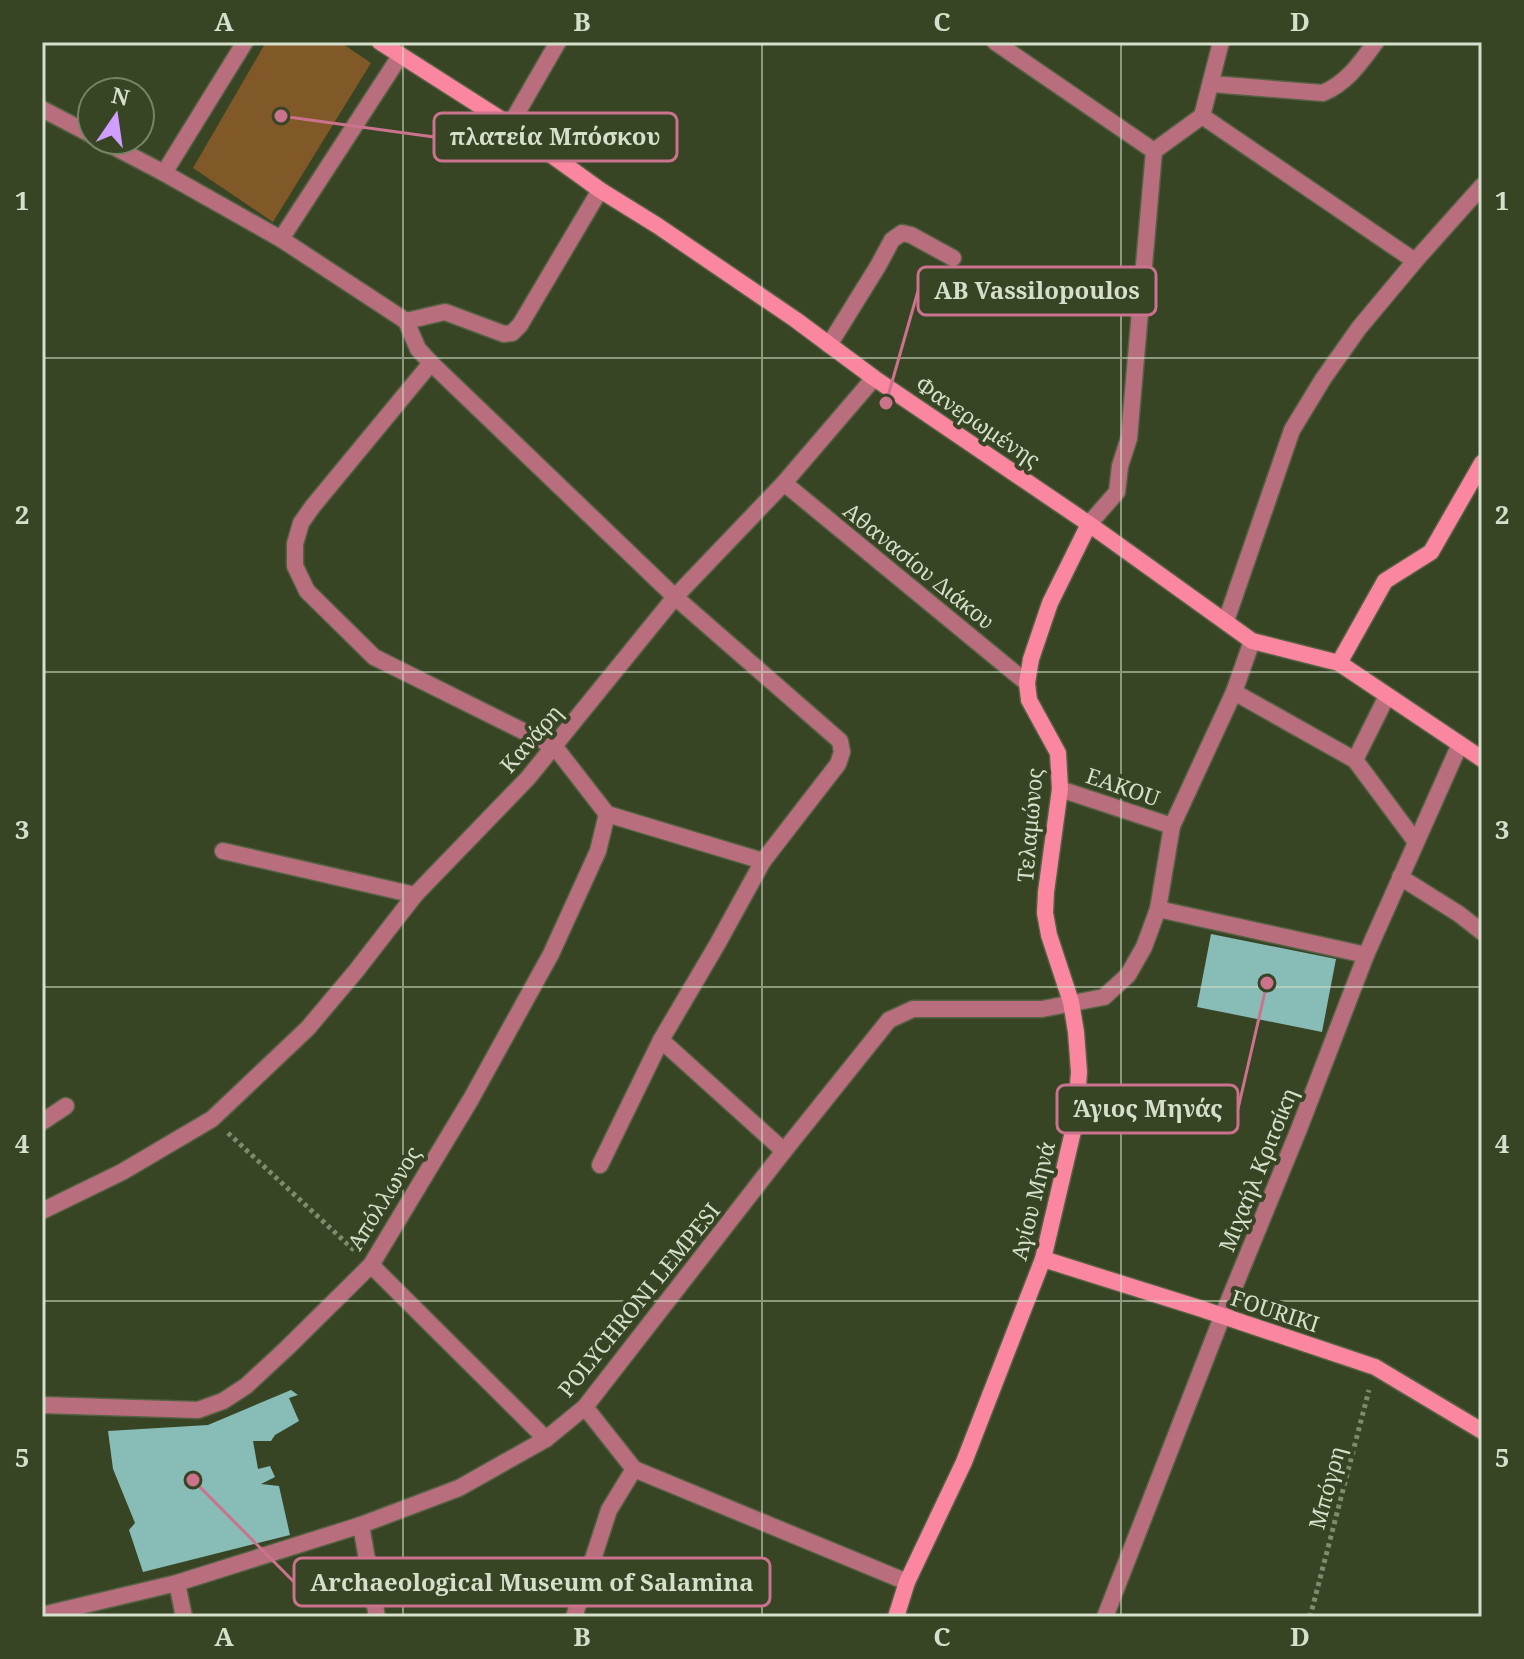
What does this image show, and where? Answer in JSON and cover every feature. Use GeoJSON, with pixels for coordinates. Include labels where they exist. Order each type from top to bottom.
{"type":"FeatureCollection","features":[{"type":"Feature","properties":{"kind":"main road","name":"Φανερωμένης"},"geometry":{"type":"LineString","coordinates":[[380,42],[510,125],[600,190],[796,320],[874,378],[1089,524],[1252,641],[1339,663],[1482,759]]}},
{"type":"Feature","properties":{"kind":"main road"},"geometry":{"type":"LineString","coordinates":[[1339,663],[1385,581],[1431,552],[1482,463]]}},
{"type":"Feature","properties":{"kind":"main road"},"geometry":{"type":"LineString","coordinates":[[1027,683],[1031,659],[1050,603],[1089,524]]}},
{"type":"Feature","properties":{"kind":"main road","name":"Τελαμώνος"},"geometry":{"type":"LineString","coordinates":[[1027,683],[1029,700],[1058,753],[1060,789],[1045,913],[1071,1002]]}},
{"type":"Feature","properties":{"kind":"main road","name":"Αγίου Μηνά"},"geometry":{"type":"LineString","coordinates":[[896,1617],[907,1582],[964,1462],[1043,1259],[1075,1123],[1079,1051],[1071,1002]]}},
{"type":"Feature","properties":{"kind":"main road","name":"FOURIKI"},"geometry":{"type":"LineString","coordinates":[[1043,1259],[1375,1367],[1482,1431]]}},
{"type":"Feature","properties":{"kind":"street"},"geometry":{"type":"LineString","coordinates":[[164,173],[245,42]]}},
{"type":"Feature","properties":{"kind":"street"},"geometry":{"type":"LineString","coordinates":[[510,125],[558,42]]}},
{"type":"Feature","properties":{"kind":"street"},"geometry":{"type":"LineString","coordinates":[[995,42],[1154,151]]}},
{"type":"Feature","properties":{"kind":"street"},"geometry":{"type":"LineString","coordinates":[[1089,524],[1117,492],[1120,466],[1129,438],[1154,151],[1202,116],[1221,42]]}},
{"type":"Feature","properties":{"kind":"street"},"geometry":{"type":"LineString","coordinates":[[1212,84],[1323,93],[1351,75],[1376,42]]}},
{"type":"Feature","properties":{"kind":"street"},"geometry":{"type":"LineString","coordinates":[[281,239],[400,56]]}},
{"type":"Feature","properties":{"kind":"street"},"geometry":{"type":"LineString","coordinates":[[42,109],[76,127]]}},
{"type":"Feature","properties":{"kind":"street"},"geometry":{"type":"LineString","coordinates":[[1202,116],[1415,261]]}},
{"type":"Feature","properties":{"kind":"street"},"geometry":{"type":"LineString","coordinates":[[132,156],[281,239],[406,321],[418,349],[431,363],[675,597],[840,741],[842,752],[838,764],[763,861],[661,1040],[600,1165]]}},
{"type":"Feature","properties":{"kind":"street"},"geometry":{"type":"LineString","coordinates":[[1226,621],[1292,430],[1359,328],[1482,186]]}},
{"type":"Feature","properties":{"kind":"street"},"geometry":{"type":"LineString","coordinates":[[406,321],[445,312],[504,334],[512,333],[520,325],[600,190]]}},
{"type":"Feature","properties":{"kind":"street"},"geometry":{"type":"LineString","coordinates":[[829,345],[892,240],[902,233],[911,235],[953,258]]}},
{"type":"Feature","properties":{"kind":"street"},"geometry":{"type":"LineString","coordinates":[[431,363],[301,523],[295,544],[295,566],[307,591],[374,657],[555,747],[607,814],[763,861]]}},
{"type":"Feature","properties":{"kind":"street","name":"Κανάρη"},"geometry":{"type":"LineString","coordinates":[[42,1211],[122,1172],[212,1119],[308,1028],[415,895],[528,778],[675,597],[784,483],[874,378]]}},
{"type":"Feature","properties":{"kind":"street","name":"Αθανασίου Διάκου"},"geometry":{"type":"LineString","coordinates":[[784,483],[1027,683]]}},
{"type":"Feature","properties":{"kind":"street"},"geometry":{"type":"LineString","coordinates":[[1071,1002],[1104,997],[1128,975],[1144,947],[1158,909],[1172,826],[1234,692],[1252,641]]}},
{"type":"Feature","properties":{"kind":"street"},"geometry":{"type":"LineString","coordinates":[[1234,692],[1355,760],[1416,842]]}},
{"type":"Feature","properties":{"kind":"street"},"geometry":{"type":"LineString","coordinates":[[1355,760],[1387,696]]}},
{"type":"Feature","properties":{"kind":"street","name":"Μιχαήλ Κριτσίκη"},"geometry":{"type":"LineString","coordinates":[[1105,1617],[1366,955],[1460,744]]}},
{"type":"Feature","properties":{"kind":"street","name":"EAKOU"},"geometry":{"type":"LineString","coordinates":[[1060,789],[1172,826]]}},
{"type":"Feature","properties":{"kind":"street","name":"Απόλλωνος"},"geometry":{"type":"LineString","coordinates":[[42,1405],[198,1410],[223,1401],[246,1386],[371,1265],[471,1099],[551,954],[598,851],[607,814]]}},
{"type":"Feature","properties":{"kind":"street"},"geometry":{"type":"LineString","coordinates":[[223,851],[415,895]]}},
{"type":"Feature","properties":{"kind":"street"},"geometry":{"type":"LineString","coordinates":[[1400,877],[1482,932]]}},
{"type":"Feature","properties":{"kind":"street"},"geometry":{"type":"LineString","coordinates":[[1158,909],[1366,955]]}},
{"type":"Feature","properties":{"kind":"street","name":"POLYCHRONI LEMPESI"},"geometry":{"type":"LineString","coordinates":[[42,1615],[177,1583],[361,1525],[459,1488],[546,1439],[585,1407],[889,1020],[913,1009],[1042,1009],[1071,1002]]}},
{"type":"Feature","properties":{"kind":"street"},"geometry":{"type":"LineString","coordinates":[[661,1040],[784,1151]]}},
{"type":"Feature","properties":{"kind":"street"},"geometry":{"type":"LineString","coordinates":[[42,1122],[66,1106]]}},
{"type":"Feature","properties":{"kind":"street"},"geometry":{"type":"LineString","coordinates":[[371,1265],[546,1439]]}},
{"type":"Feature","properties":{"kind":"street"},"geometry":{"type":"LineString","coordinates":[[585,1407],[634,1469],[907,1582]]}},
{"type":"Feature","properties":{"kind":"street"},"geometry":{"type":"LineString","coordinates":[[574,1617],[609,1510],[634,1469]]}},
{"type":"Feature","properties":{"kind":"street"},"geometry":{"type":"LineString","coordinates":[[361,1525],[377,1617]]}},
{"type":"Feature","properties":{"kind":"street"},"geometry":{"type":"LineString","coordinates":[[177,1583],[184,1617]]}},
{"type":"Feature","properties":{"kind":"path"},"geometry":{"type":"LineString","coordinates":[[212,1119],[371,1265]]}},
{"type":"Feature","properties":{"kind":"path","name":"Μπόγρη"},"geometry":{"type":"LineString","coordinates":[[1310,1617],[1375,1367]]}},
{"type":"Feature","properties":{"kind":"shaded area"},"geometry":{"type":"Polygon","coordinates":[[[266,42],[340,42],[371,63],[273,222],[193,168],[266,42]]]}},
{"type":"Feature","properties":{"kind":"building"},"geometry":{"type":"Polygon","coordinates":[[[1211,934],[1336,959],[1322,1032],[1197,1007],[1211,934]]]}},
{"type":"Feature","properties":{"kind":"building"},"geometry":{"type":"Polygon","coordinates":[[[291,1390],[298,1395],[289,1398],[299,1421],[275,1435],[271,1441],[253,1441],[258,1469],[270,1466],[275,1477],[261,1484],[279,1486],[290,1535],[143,1572],[129,1530],[135,1523],[113,1469],[108,1431],[208,1425],[291,1390]]]}},
{"type":"Feature","properties":{"kind":"place","name":"πλατεία Μπόσκου"},"geometry":{"type":"Point","coordinates":[281,116]}},
{"type":"Feature","properties":{"kind":"place","name":"AB Vassilopoulos"},"geometry":{"type":"Point","coordinates":[886,403]}},
{"type":"Feature","properties":{"kind":"place","name":"Άγιος Μηνάς"},"geometry":{"type":"Point","coordinates":[1267,983]}},
{"type":"Feature","properties":{"kind":"place","name":"Archaeological Museum of Salamina"},"geometry":{"type":"Point","coordinates":[193,1480]}}]}
